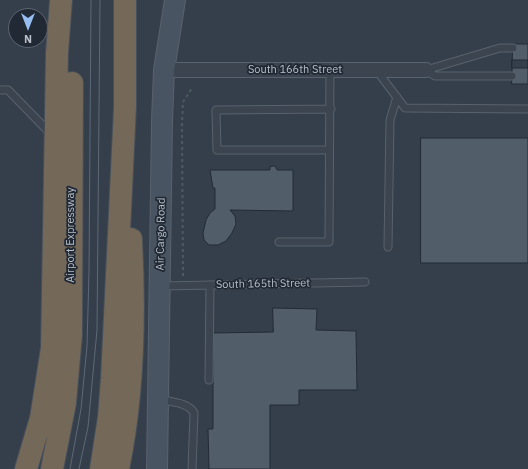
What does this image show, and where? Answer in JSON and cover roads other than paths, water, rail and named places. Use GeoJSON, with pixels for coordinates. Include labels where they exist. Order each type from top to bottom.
{"type":"FeatureCollection","features":[{"type":"Feature","properties":{"kind":"highway"},"geometry":{"type":"LineString","coordinates":[[26,469],[41,418],[52,348],[57,53],[61,0]]}},
{"type":"Feature","properties":{"kind":"highway","name":"Airport Expressway"},"geometry":{"type":"LineString","coordinates":[[52,469],[65,403],[71,335],[72,53],[70,0]]}},
{"type":"Feature","properties":{"kind":"highway"},"geometry":{"type":"LineString","coordinates":[[118,469],[130,384],[134,296],[125,107],[125,0]]}},
{"type":"Feature","properties":{"kind":"highway"},"geometry":{"type":"LineString","coordinates":[[100,469],[109,417],[112,378],[125,107]]}},
{"type":"Feature","properties":{"kind":"street","name":"Air Cargo Road"},"geometry":{"type":"LineString","coordinates":[[157,469],[162,121],[164,70],[175,0]]}},
{"type":"Feature","properties":{"kind":"street","name":"South 166th Street"},"geometry":{"type":"LineString","coordinates":[[164,70],[426,70]]}},
{"type":"Feature","properties":{"kind":"lane"},"geometry":{"type":"LineString","coordinates":[[426,70],[500,48],[513,48]]}},
{"type":"Feature","properties":{"kind":"lane"},"geometry":{"type":"LineString","coordinates":[[279,242],[329,242],[329,150],[331,109],[330,70]]}},
{"type":"Feature","properties":{"kind":"lane"},"geometry":{"type":"LineString","coordinates":[[376,70],[405,108],[528,109]]}},
{"type":"Feature","properties":{"kind":"lane"},"geometry":{"type":"LineString","coordinates":[[426,70],[435,76],[512,76]]}},
{"type":"Feature","properties":{"kind":"lane"},"geometry":{"type":"LineString","coordinates":[[0,90],[8,90],[56,138]]}},
{"type":"Feature","properties":{"kind":"lane"},"geometry":{"type":"LineString","coordinates":[[388,247],[390,120],[397,97]]}},
{"type":"Feature","properties":{"kind":"lane"},"geometry":{"type":"LineString","coordinates":[[329,150],[217,150],[216,110],[331,109]]}},
{"type":"Feature","properties":{"kind":"lane","name":"South 165th Street"},"geometry":{"type":"LineString","coordinates":[[160,286],[365,282]]}},
{"type":"Feature","properties":{"kind":"lane"},"geometry":{"type":"LineString","coordinates":[[209,380],[210,285]]}},
{"type":"Feature","properties":{"kind":"lane"},"geometry":{"type":"LineString","coordinates":[[159,400],[186,406],[191,408],[194,413],[192,469]]}},
{"type":"Feature","properties":{"kind":"tram line"},"geometry":{"type":"LineString","coordinates":[[70,469],[81,409],[87,346],[91,0]]}},
{"type":"Feature","properties":{"kind":"tram line"},"geometry":{"type":"LineString","coordinates":[[79,469],[88,427],[97,330],[100,0]]}}]}
